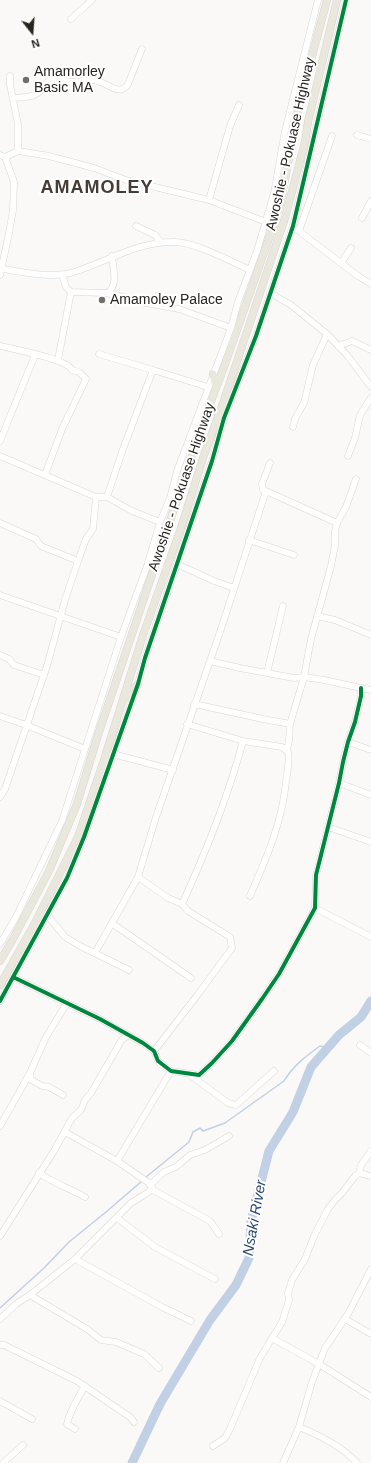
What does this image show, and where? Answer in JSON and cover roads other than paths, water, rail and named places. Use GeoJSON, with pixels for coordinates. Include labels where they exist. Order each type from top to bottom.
{"type":"FeatureCollection","features":[{"type":"Feature","properties":{"kind":"main road","name":"Awoshie - Pokuase Highway"},"geometry":{"type":"LineString","coordinates":[[0,961],[49,871],[77,804],[99,732],[216,388],[275,221],[281,200],[300,101],[327,0]]}},
{"type":"Feature","properties":{"kind":"main road","name":"Awoshie - Pokuase Highway"},"geometry":{"type":"LineString","coordinates":[[0,985],[34,925],[78,838],[148,621],[181,528],[204,455],[254,314],[285,218],[305,142],[319,76],[338,0]]}},
{"type":"Feature","properties":{"kind":"main road"},"geometry":{"type":"LineString","coordinates":[[307,74],[319,76]]}},
{"type":"Feature","properties":{"kind":"main road"},"geometry":{"type":"LineString","coordinates":[[213,374],[216,388]]}},
{"type":"Feature","properties":{"kind":"main road"},"geometry":{"type":"LineString","coordinates":[[123,699],[138,684]]}},
{"type":"Feature","properties":{"kind":"main road"},"geometry":{"type":"LineString","coordinates":[[13,939],[21,948]]}},
{"type":"Feature","properties":{"kind":"street"},"geometry":{"type":"LineString","coordinates":[[71,20],[92,0]]}},
{"type":"Feature","properties":{"kind":"street"},"geometry":{"type":"LineString","coordinates":[[0,944],[16,917],[62,821],[122,637],[147,566],[160,522],[208,387],[231,328],[238,302],[266,222],[274,193],[285,132],[318,0]]}},
{"type":"Feature","properties":{"kind":"street"},"geometry":{"type":"LineString","coordinates":[[0,1001],[48,916],[67,878],[84,837],[138,684],[212,461],[224,418],[256,336],[293,226],[346,0]]}},
{"type":"Feature","properties":{"kind":"street"},"geometry":{"type":"LineString","coordinates":[[14,98],[30,97],[37,94],[47,82],[56,79],[76,82],[98,80],[116,90],[121,90],[128,84],[142,49]]}},
{"type":"Feature","properties":{"kind":"street"},"geometry":{"type":"LineString","coordinates":[[10,76],[10,85],[14,98],[18,124],[18,151]]}},
{"type":"Feature","properties":{"kind":"street"},"geometry":{"type":"LineString","coordinates":[[209,200],[230,126],[239,105]]}},
{"type":"Feature","properties":{"kind":"street"},"geometry":{"type":"LineString","coordinates":[[357,135],[371,139]]}},
{"type":"Feature","properties":{"kind":"street"},"geometry":{"type":"LineString","coordinates":[[299,231],[332,136]]}},
{"type":"Feature","properties":{"kind":"street"},"geometry":{"type":"LineString","coordinates":[[250,270],[190,245],[178,242],[161,242],[139,247],[112,256],[74,272],[62,274],[35,274],[1,272],[13,210],[14,182],[3,156],[18,151],[49,156],[94,168],[126,180],[209,200],[266,222]]}},
{"type":"Feature","properties":{"kind":"street"},"geometry":{"type":"LineString","coordinates":[[362,218],[371,201]]}},
{"type":"Feature","properties":{"kind":"street"},"geometry":{"type":"LineString","coordinates":[[136,226],[155,235],[161,242]]}},
{"type":"Feature","properties":{"kind":"street"},"geometry":{"type":"LineString","coordinates":[[293,226],[371,284]]}},
{"type":"Feature","properties":{"kind":"street"},"geometry":{"type":"LineString","coordinates":[[341,263],[351,248]]}},
{"type":"Feature","properties":{"kind":"street"},"geometry":{"type":"LineString","coordinates":[[107,293],[111,290],[115,280],[112,256]]}},
{"type":"Feature","properties":{"kind":"street"},"geometry":{"type":"LineString","coordinates":[[62,274],[66,286],[71,292],[107,293],[146,303],[179,308],[231,328]]}},
{"type":"Feature","properties":{"kind":"street"},"geometry":{"type":"LineString","coordinates":[[58,360],[71,292]]}},
{"type":"Feature","properties":{"kind":"street"},"geometry":{"type":"LineString","coordinates":[[270,293],[291,305],[327,334],[371,387]]}},
{"type":"Feature","properties":{"kind":"street"},"geometry":{"type":"LineString","coordinates":[[293,427],[306,397],[313,365],[327,334]]}},
{"type":"Feature","properties":{"kind":"street"},"geometry":{"type":"LineString","coordinates":[[338,346],[352,341],[371,350]]}},
{"type":"Feature","properties":{"kind":"street"},"geometry":{"type":"LineString","coordinates":[[0,346],[58,360],[71,366],[72,370],[85,377],[86,381],[62,429],[45,475]]}},
{"type":"Feature","properties":{"kind":"street"},"geometry":{"type":"LineString","coordinates":[[99,354],[208,387]]}},
{"type":"Feature","properties":{"kind":"street"},"geometry":{"type":"LineString","coordinates":[[0,441],[35,355]]}},
{"type":"Feature","properties":{"kind":"street"},"geometry":{"type":"LineString","coordinates":[[107,497],[152,370]]}},
{"type":"Feature","properties":{"kind":"street"},"geometry":{"type":"LineString","coordinates":[[348,456],[355,438],[360,415],[371,398]]}},
{"type":"Feature","properties":{"kind":"street"},"geometry":{"type":"LineString","coordinates":[[0,456],[96,497],[107,497],[132,511],[160,522]]}},
{"type":"Feature","properties":{"kind":"street"},"geometry":{"type":"LineString","coordinates":[[270,463],[262,484],[263,490],[337,523]]}},
{"type":"Feature","properties":{"kind":"street"},"geometry":{"type":"LineString","coordinates":[[250,896],[278,826],[286,791],[289,760],[287,750],[290,724],[304,677],[311,639],[331,566],[337,523],[346,507],[356,479]]}},
{"type":"Feature","properties":{"kind":"street"},"geometry":{"type":"LineString","coordinates":[[95,953],[138,878],[156,817],[210,661],[266,491]]}},
{"type":"Feature","properties":{"kind":"street"},"geometry":{"type":"LineString","coordinates":[[0,797],[5,789],[44,675],[78,561],[86,540],[93,530],[96,497]]}},
{"type":"Feature","properties":{"kind":"street"},"geometry":{"type":"LineString","coordinates":[[0,523],[36,539],[41,546],[78,561]]}},
{"type":"Feature","properties":{"kind":"street"},"geometry":{"type":"LineString","coordinates":[[249,540],[294,556]]}},
{"type":"Feature","properties":{"kind":"street"},"geometry":{"type":"LineString","coordinates":[[177,564],[234,588]]}},
{"type":"Feature","properties":{"kind":"street"},"geometry":{"type":"LineString","coordinates":[[0,595],[122,637]]}},
{"type":"Feature","properties":{"kind":"street"},"geometry":{"type":"LineString","coordinates":[[267,673],[282,606]]}},
{"type":"Feature","properties":{"kind":"street"},"geometry":{"type":"LineString","coordinates":[[317,616],[335,620],[371,634]]}},
{"type":"Feature","properties":{"kind":"street"},"geometry":{"type":"LineString","coordinates":[[0,655],[9,659],[14,665],[44,675]]}},
{"type":"Feature","properties":{"kind":"street"},"geometry":{"type":"LineString","coordinates":[[210,661],[294,678],[304,677],[371,690]]}},
{"type":"Feature","properties":{"kind":"street"},"geometry":{"type":"LineString","coordinates":[[14,977],[143,1043],[154,1051],[158,1061],[171,1071],[189,1075],[199,1075],[232,1041],[279,974],[315,908],[316,875],[348,742],[355,722],[361,696],[361,688]]}},
{"type":"Feature","properties":{"kind":"street"},"geometry":{"type":"LineString","coordinates":[[194,704],[263,720],[290,724]]}},
{"type":"Feature","properties":{"kind":"street"},"geometry":{"type":"LineString","coordinates":[[0,716],[85,749]]}},
{"type":"Feature","properties":{"kind":"street"},"geometry":{"type":"LineString","coordinates":[[187,724],[243,741],[282,747],[287,750]]}},
{"type":"Feature","properties":{"kind":"street"},"geometry":{"type":"LineString","coordinates":[[182,904],[212,834],[229,788],[243,741]]}},
{"type":"Feature","properties":{"kind":"street"},"geometry":{"type":"LineString","coordinates":[[348,742],[371,750]]}},
{"type":"Feature","properties":{"kind":"street"},"geometry":{"type":"LineString","coordinates":[[113,754],[173,770]]}},
{"type":"Feature","properties":{"kind":"street"},"geometry":{"type":"LineString","coordinates":[[339,783],[371,795]]}},
{"type":"Feature","properties":{"kind":"street"},"geometry":{"type":"LineString","coordinates":[[328,827],[371,842]]}},
{"type":"Feature","properties":{"kind":"street"},"geometry":{"type":"LineString","coordinates":[[138,878],[168,898],[182,904],[188,911],[230,937],[232,948],[154,1051]]}},
{"type":"Feature","properties":{"kind":"street"},"geometry":{"type":"LineString","coordinates":[[315,908],[371,937]]}},
{"type":"Feature","properties":{"kind":"street"},"geometry":{"type":"LineString","coordinates":[[48,916],[65,937],[129,970]]}},
{"type":"Feature","properties":{"kind":"street"},"geometry":{"type":"LineString","coordinates":[[113,924],[191,978]]}},
{"type":"Feature","properties":{"kind":"street"},"geometry":{"type":"LineString","coordinates":[[0,1126],[30,1074],[46,1037],[67,1003]]}},
{"type":"Feature","properties":{"kind":"street"},"geometry":{"type":"LineString","coordinates":[[0,1236],[65,1132],[72,1118],[81,1110],[85,1100],[92,1094],[118,1045],[128,1035]]}},
{"type":"Feature","properties":{"kind":"street"},"geometry":{"type":"LineString","coordinates":[[360,1045],[371,1054]]}},
{"type":"Feature","properties":{"kind":"street"},"geometry":{"type":"LineString","coordinates":[[117,1161],[171,1071]]}},
{"type":"Feature","properties":{"kind":"street"},"geometry":{"type":"LineString","coordinates":[[189,1075],[228,1103],[236,1105],[274,1071]]}},
{"type":"Feature","properties":{"kind":"street"},"geometry":{"type":"LineString","coordinates":[[30,1074],[30,1079],[33,1081],[45,1088],[49,1087],[63,1095]]}},
{"type":"Feature","properties":{"kind":"street"},"geometry":{"type":"LineString","coordinates":[[65,1132],[117,1161],[150,1187],[210,1221],[219,1234]]}},
{"type":"Feature","properties":{"kind":"street"},"geometry":{"type":"LineString","coordinates":[[0,1319],[16,1304],[30,1296],[75,1259],[131,1204],[149,1192],[150,1187],[164,1172],[176,1167],[190,1154],[205,1150],[229,1136]]}},
{"type":"Feature","properties":{"kind":"street"},"geometry":{"type":"LineString","coordinates":[[213,1446],[225,1438],[260,1358],[282,1322],[289,1300],[288,1293],[292,1280],[305,1259],[322,1220],[335,1200],[354,1176],[359,1173],[361,1165],[371,1151]]}},
{"type":"Feature","properties":{"kind":"street"},"geometry":{"type":"LineString","coordinates":[[39,1173],[49,1180],[67,1187],[84,1197]]}},
{"type":"Feature","properties":{"kind":"street"},"geometry":{"type":"LineString","coordinates":[[359,1173],[371,1176]]}},
{"type":"Feature","properties":{"kind":"street"},"geometry":{"type":"LineString","coordinates":[[117,1218],[155,1247],[215,1279]]}},
{"type":"Feature","properties":{"kind":"street"},"geometry":{"type":"LineString","coordinates":[[75,1259],[162,1307],[191,1321]]}},
{"type":"Feature","properties":{"kind":"street"},"geometry":{"type":"LineString","coordinates":[[283,1463],[299,1427],[314,1375],[324,1348],[357,1299],[371,1269]]}},
{"type":"Feature","properties":{"kind":"street"},"geometry":{"type":"LineString","coordinates":[[30,1296],[87,1329],[101,1340],[116,1342],[144,1354],[159,1368]]}},
{"type":"Feature","properties":{"kind":"street"},"geometry":{"type":"LineString","coordinates":[[345,1318],[371,1334]]}},
{"type":"Feature","properties":{"kind":"street"},"geometry":{"type":"LineString","coordinates":[[272,1338],[319,1364],[369,1396],[371,1388]]}},
{"type":"Feature","properties":{"kind":"street"},"geometry":{"type":"LineString","coordinates":[[0,1345],[4,1345],[85,1386],[130,1417],[134,1422]]}},
{"type":"Feature","properties":{"kind":"street"},"geometry":{"type":"LineString","coordinates":[[75,1429],[67,1424],[68,1418],[85,1386]]}},
{"type":"Feature","properties":{"kind":"street"},"geometry":{"type":"LineString","coordinates":[[0,1401],[32,1419]]}},
{"type":"Feature","properties":{"kind":"street"},"geometry":{"type":"LineString","coordinates":[[299,1427],[331,1442],[357,1463]]}},
{"type":"Feature","properties":{"kind":"street"},"geometry":{"type":"LineString","coordinates":[[3,1463],[23,1445]]}},
{"type":"Feature","properties":{"kind":"waterway","name":"Nsaki River"},"geometry":{"type":"LineString","coordinates":[[132,1463],[160,1404],[210,1320],[236,1285],[249,1258],[251,1221],[269,1151],[293,1112],[311,1067],[339,1035],[361,1017],[371,1001]]}},
{"type":"Feature","properties":{"kind":"waterway"},"geometry":{"type":"LineString","coordinates":[[146,1177],[189,1142],[193,1132],[200,1128],[203,1131],[225,1123],[284,1081],[296,1066],[320,1046],[328,1048]]}},
{"type":"Feature","properties":{"kind":"waterway"},"geometry":{"type":"LineString","coordinates":[[0,1308],[44,1268],[69,1242],[142,1181]]}},
{"type":"Feature","properties":{"kind":"place","name":"Amamorley Basic MA"},"geometry":{"type":"Point","coordinates":[26,80]}},
{"type":"Feature","properties":{"kind":"place","name":"Amamoley Palace"},"geometry":{"type":"Point","coordinates":[102,300]}},
{"type":"Feature","properties":{"kind":"district","name":"AMAMOLEY"},"geometry":{"type":"Point","coordinates":[97,188]}}]}
